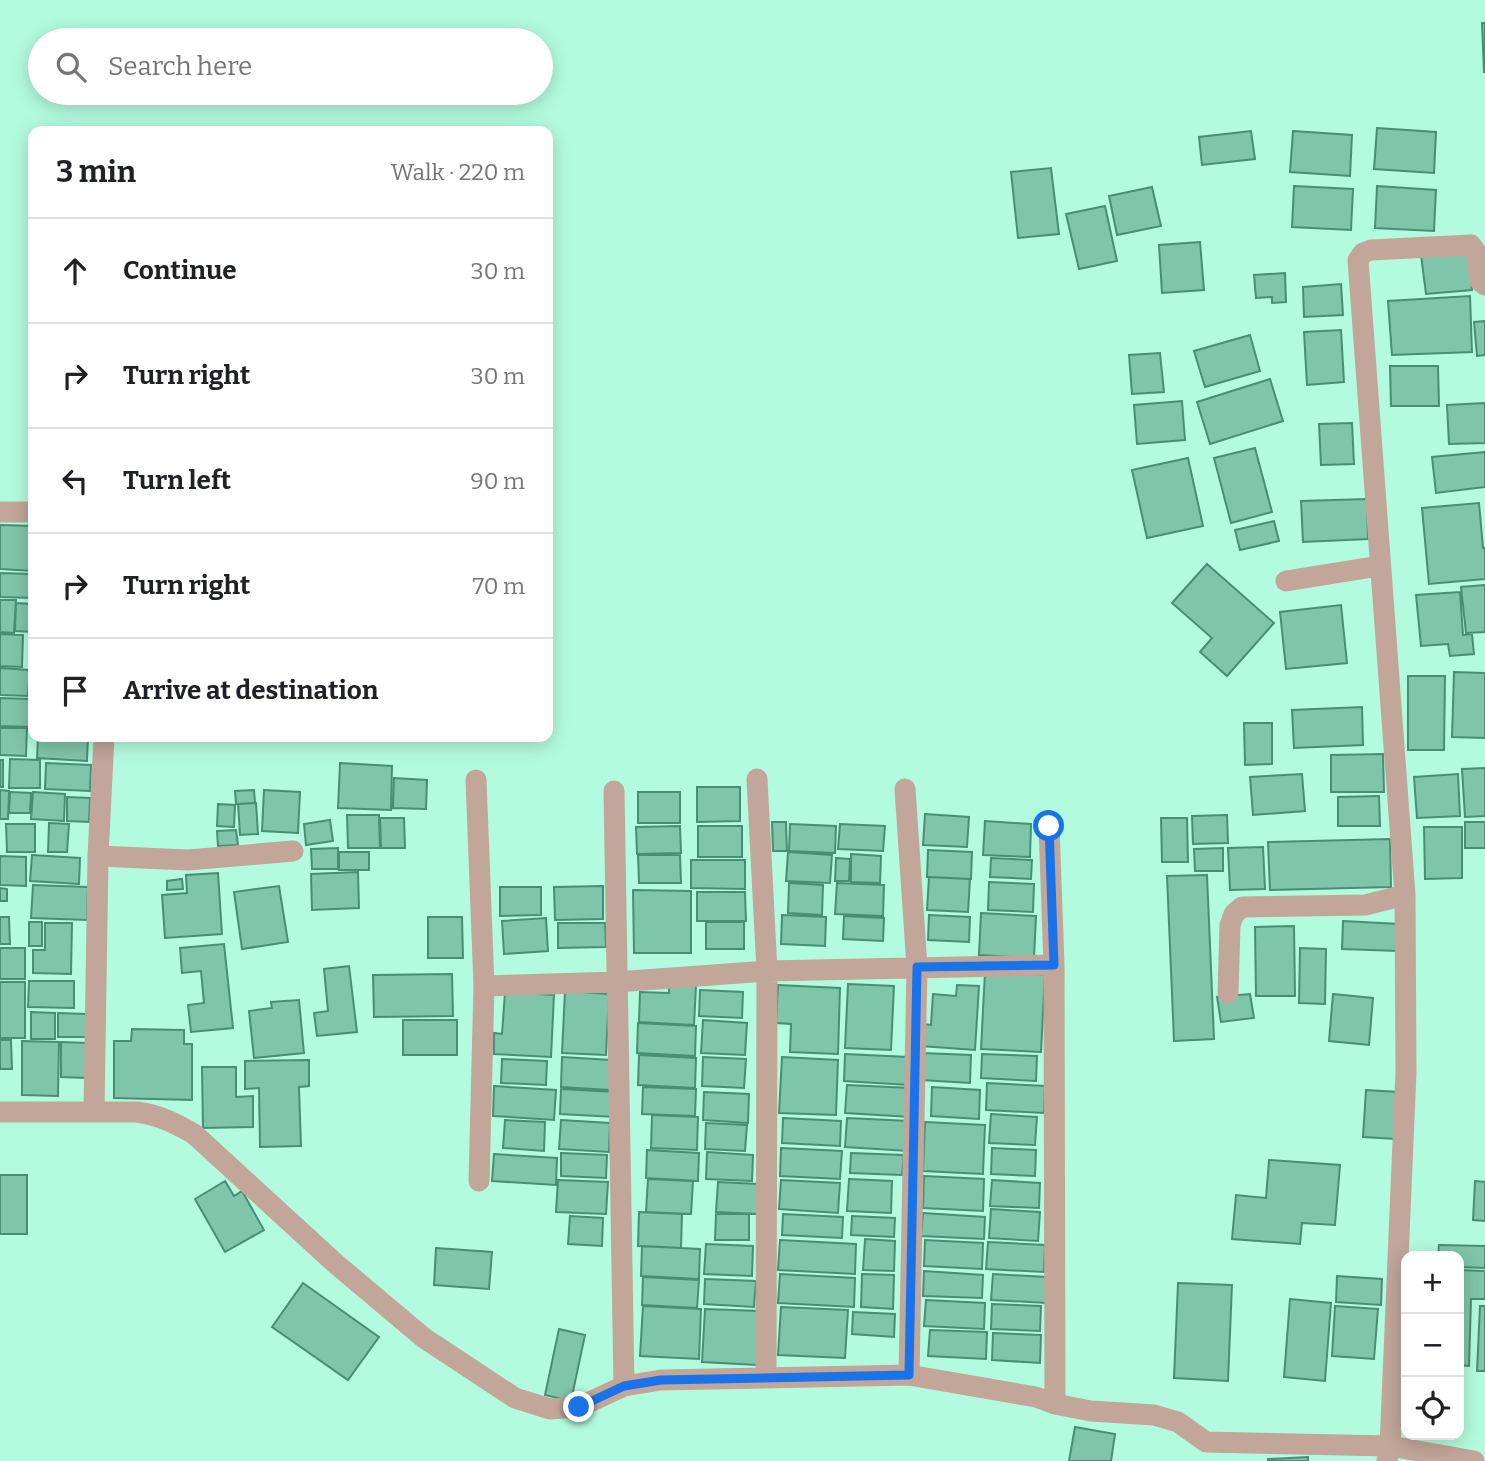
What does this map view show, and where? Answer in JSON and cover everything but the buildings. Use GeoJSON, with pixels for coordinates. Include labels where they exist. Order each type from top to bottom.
{"type":"FeatureCollection","features":[{"type":"Feature","properties":{"kind":"street"},"geometry":{"type":"LineString","coordinates":[[1388,1454],[1406,1072],[1405,895],[1358,260],[1363,253],[1371,250],[1471,245],[1476,252],[1480,281],[1485,285]]}},
{"type":"Feature","properties":{"kind":"street"},"geometry":{"type":"LineString","coordinates":[[0,512],[28,512]]}},
{"type":"Feature","properties":{"kind":"street"},"geometry":{"type":"LineString","coordinates":[[1286,582],[1379,566]]}},
{"type":"Feature","properties":{"kind":"street"},"geometry":{"type":"LineString","coordinates":[[94,1111],[98,856],[104,742]]}},
{"type":"Feature","properties":{"kind":"street"},"geometry":{"type":"LineString","coordinates":[[757,779],[767,971],[766,1377]]}},
{"type":"Feature","properties":{"kind":"street"},"geometry":{"type":"LineString","coordinates":[[477,780],[484,986],[479,1181]]}},
{"type":"Feature","properties":{"kind":"street"},"geometry":{"type":"LineString","coordinates":[[905,789],[917,967],[909,1375]]}},
{"type":"Feature","properties":{"kind":"street"},"geometry":{"type":"LineString","coordinates":[[614,791],[624,1386]]}},
{"type":"Feature","properties":{"kind":"street"},"geometry":{"type":"LineString","coordinates":[[1049,826],[1054,965],[1055,1404]]}},
{"type":"Feature","properties":{"kind":"street"},"geometry":{"type":"LineString","coordinates":[[98,856],[188,860],[293,852]]}},
{"type":"Feature","properties":{"kind":"street"},"geometry":{"type":"LineString","coordinates":[[1228,993],[1230,925],[1234,914],[1242,908],[1365,905],[1405,895]]}},
{"type":"Feature","properties":{"kind":"street"},"geometry":{"type":"LineString","coordinates":[[484,986],[616,982],[767,971],[1054,965]]}},
{"type":"Feature","properties":{"kind":"street"},"geometry":{"type":"LineString","coordinates":[[0,1112],[137,1112],[158,1115],[194,1133],[336,1264],[424,1338],[515,1398],[550,1409],[579,1407],[624,1386],[661,1380],[909,1375],[1036,1397],[1091,1411],[1154,1415],[1178,1422],[1206,1442],[1474,1461]]}},
{"type":"Feature","properties":{"kind":"route"},"geometry":{"type":"LineString","coordinates":[[579,1407],[624,1386],[661,1380],[909,1375],[917,967],[1054,965],[1049,826]]}}]}
